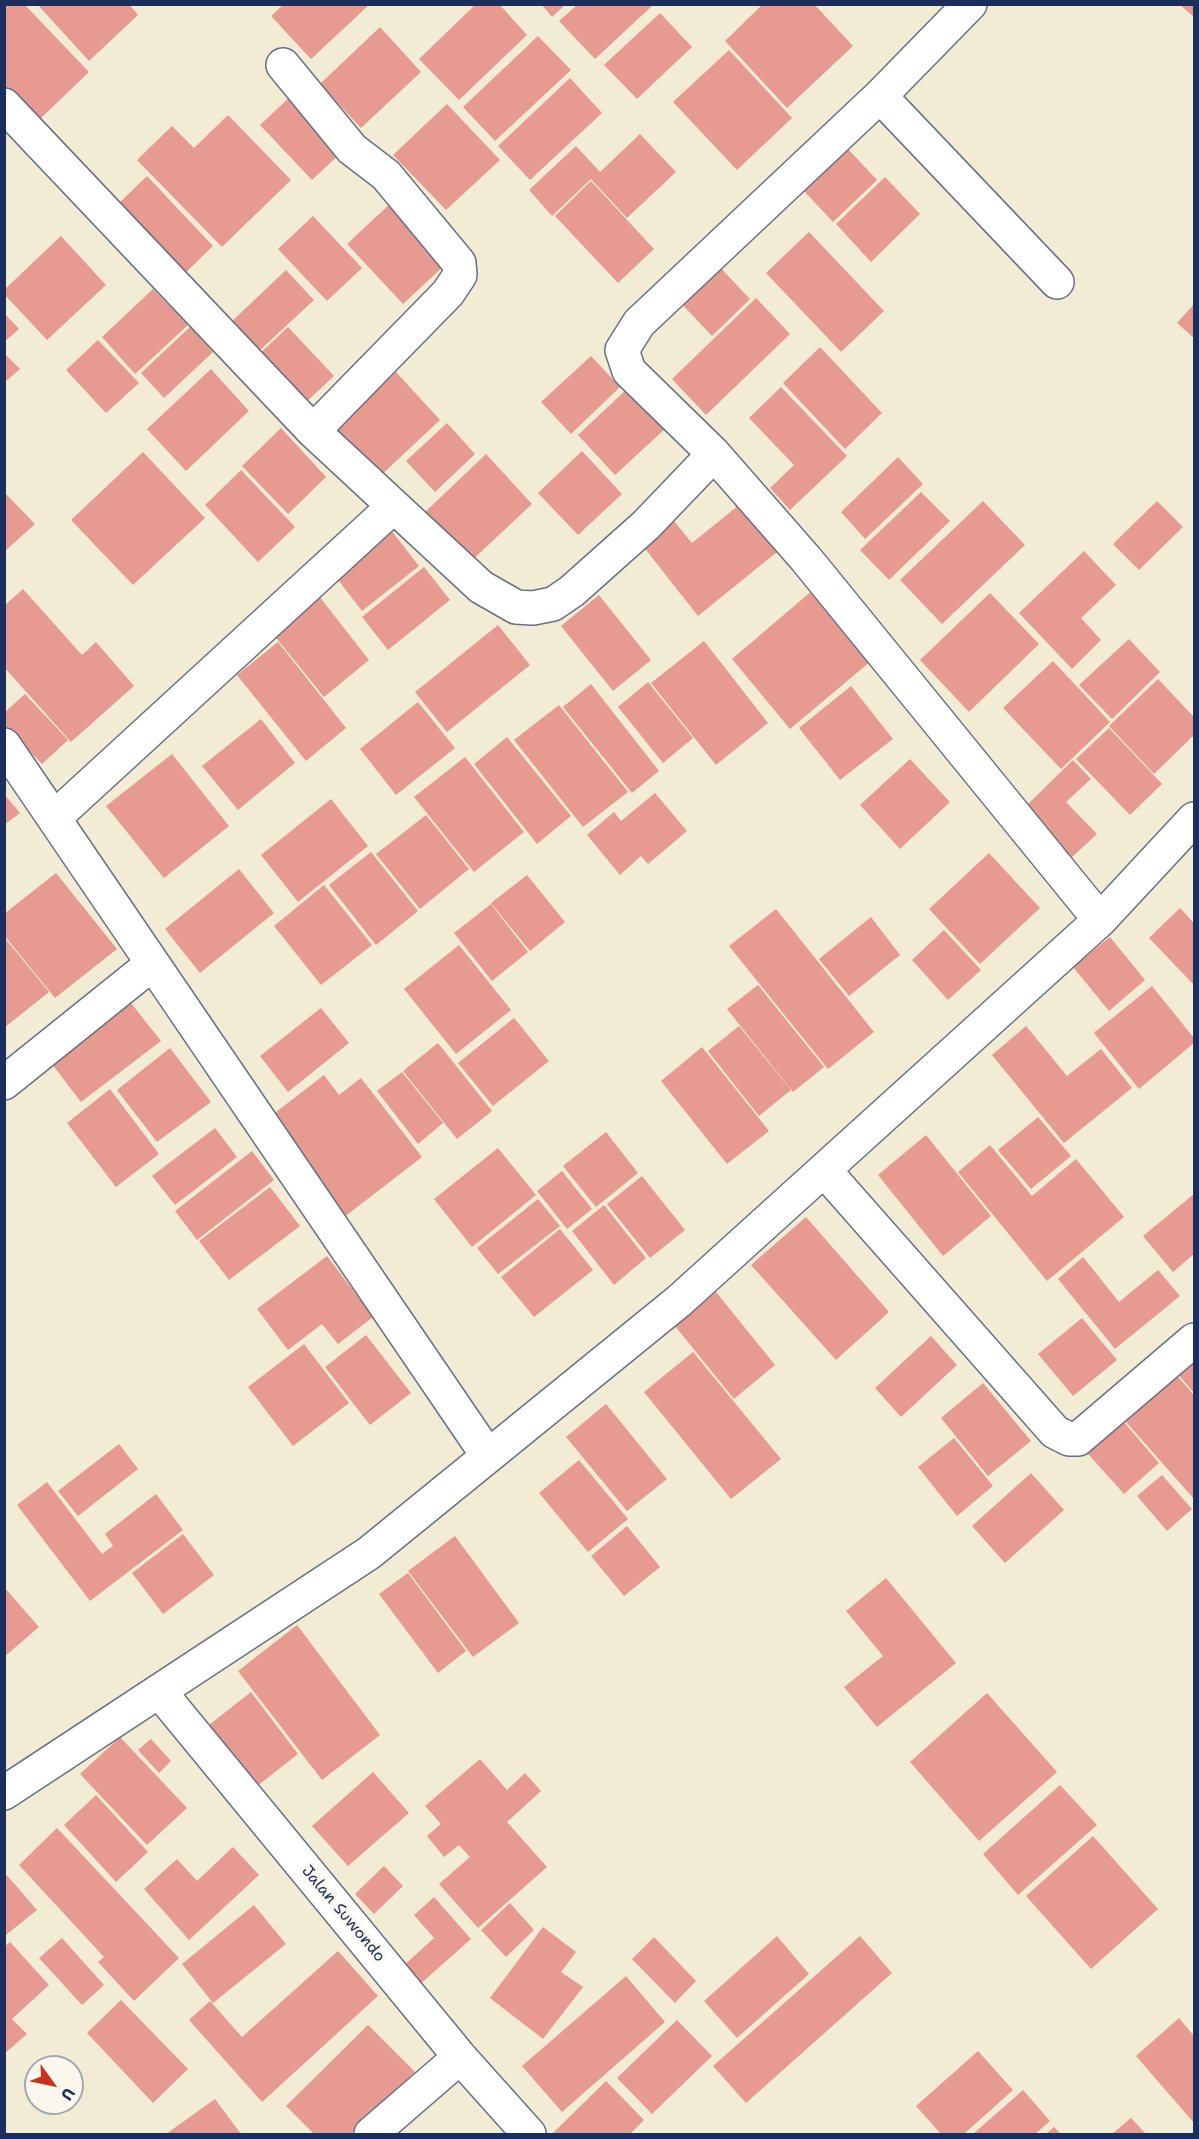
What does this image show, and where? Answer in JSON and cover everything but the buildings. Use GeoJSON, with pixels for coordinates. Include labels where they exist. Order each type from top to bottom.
{"type":"FeatureCollection","features":[{"type":"Feature","properties":{"kind":"street"},"geometry":{"type":"LineString","coordinates":[[969,4],[880,96],[639,323],[622,350],[629,371],[714,454],[806,559],[1100,920]]}},
{"type":"Feature","properties":{"kind":"street"},"geometry":{"type":"LineString","coordinates":[[283,65],[352,149],[386,175],[459,263],[460,275],[448,293],[312,431]]}},
{"type":"Feature","properties":{"kind":"street"},"geometry":{"type":"LineString","coordinates":[[880,96],[1057,282]]}},
{"type":"Feature","properties":{"kind":"street"},"geometry":{"type":"LineString","coordinates":[[4,105],[312,431],[481,587],[516,607],[533,608],[553,604],[572,591],[646,525],[714,454]]}},
{"type":"Feature","properties":{"kind":"street"},"geometry":{"type":"LineString","coordinates":[[54,818],[393,507]]}},
{"type":"Feature","properties":{"kind":"street"},"geometry":{"type":"LineString","coordinates":[[4,745],[488,1456]]}},
{"type":"Feature","properties":{"kind":"street"},"geometry":{"type":"LineString","coordinates":[[4,1793],[369,1553],[679,1301],[1100,920],[1194,819]]}},
{"type":"Feature","properties":{"kind":"street"},"geometry":{"type":"LineString","coordinates":[[4,1083],[152,964]]}},
{"type":"Feature","properties":{"kind":"street"},"geometry":{"type":"LineString","coordinates":[[824,1170],[1055,1432],[1069,1439],[1078,1439],[1194,1340]]}},
{"type":"Feature","properties":{"kind":"street","name":"Jalan Suwondo"},"geometry":{"type":"LineString","coordinates":[[159,1691],[460,2057],[529,2134]]}},
{"type":"Feature","properties":{"kind":"street"},"geometry":{"type":"LineString","coordinates":[[371,2134],[460,2057]]}}]}
